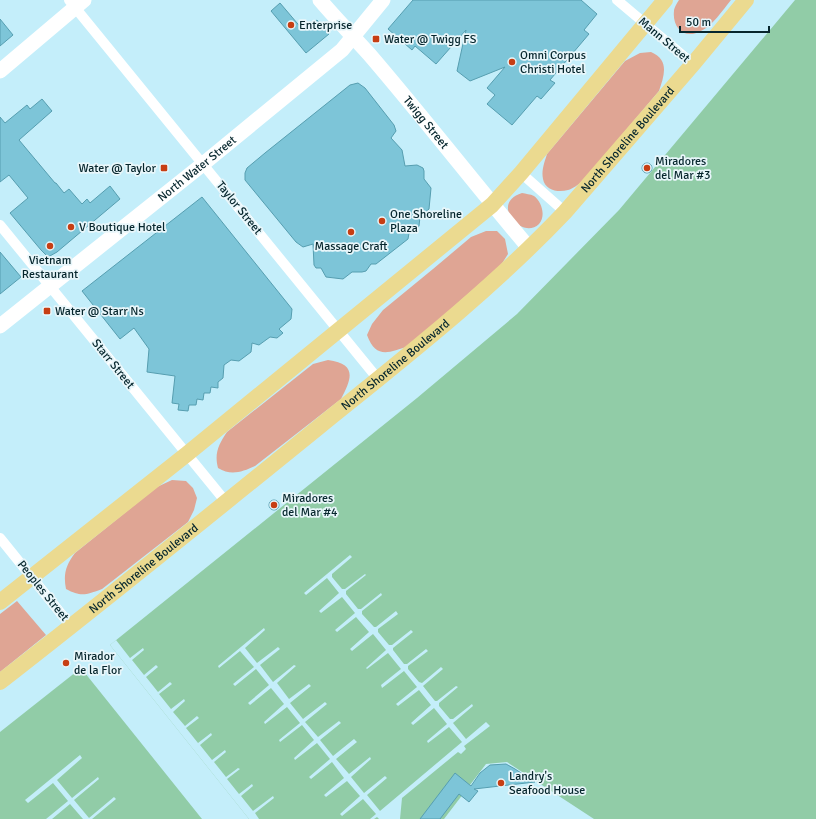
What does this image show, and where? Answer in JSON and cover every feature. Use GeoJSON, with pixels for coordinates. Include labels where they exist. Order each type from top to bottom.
{"type":"FeatureCollection","features":[{"type":"Feature","properties":{"kind":"main road","name":"Twigg Street"},"geometry":{"type":"LineString","coordinates":[[320,0],[369,54],[529,248]]}},
{"type":"Feature","properties":{"kind":"main road","name":"North Water Street"},"geometry":{"type":"LineString","coordinates":[[0,326],[203,164],[342,50],[383,0]]}},
{"type":"Feature","properties":{"kind":"main road"},"geometry":{"type":"LineString","coordinates":[[0,602],[187,454],[492,204],[521,173],[665,0]]}},
{"type":"Feature","properties":{"kind":"main road","name":"North Shoreline Boulevard"},"geometry":{"type":"LineString","coordinates":[[0,682],[226,502],[461,311],[529,248],[565,212],[693,64],[746,0]]}},
{"type":"Feature","properties":{"kind":"main road"},"geometry":{"type":"LineString","coordinates":[[0,71],[76,2]]}},
{"type":"Feature","properties":{"kind":"street","name":"Mann Street"},"geometry":{"type":"LineString","coordinates":[[616,0],[693,64]]}},
{"type":"Feature","properties":{"kind":"street","name":"Taylor Street"},"geometry":{"type":"LineString","coordinates":[[76,2],[203,164],[378,379]]}},
{"type":"Feature","properties":{"kind":"street"},"geometry":{"type":"LineString","coordinates":[[521,173],[565,212]]}},
{"type":"Feature","properties":{"kind":"street","name":"Starr Street"},"geometry":{"type":"LineString","coordinates":[[0,225],[226,502]]}},
{"type":"Feature","properties":{"kind":"street","name":"Peoples Street"},"geometry":{"type":"LineString","coordinates":[[0,538],[71,626]]}},
{"type":"Feature","properties":{"kind":"shaded area"},"geometry":{"type":"Polygon","coordinates":[[[679,0],[731,0],[709,25],[701,31],[690,34],[681,31],[675,23],[674,10],[679,0]]]}},
{"type":"Feature","properties":{"kind":"shaded area"},"geometry":{"type":"Polygon","coordinates":[[[795,0],[816,0],[816,819],[594,819],[507,762],[486,764],[444,819],[249,819],[110,645],[417,398],[517,314],[619,210],[795,0]]]}},
{"type":"Feature","properties":{"kind":"shaded area"},"geometry":{"type":"Polygon","coordinates":[[[651,52],[661,59],[663,64],[664,74],[659,91],[582,182],[572,189],[564,191],[552,190],[546,186],[542,172],[547,154],[625,61],[640,53],[651,52]]]}},
{"type":"Feature","properties":{"kind":"shaded area"},"geometry":{"type":"Polygon","coordinates":[[[522,193],[534,196],[541,205],[543,213],[541,221],[532,228],[525,228],[517,224],[508,212],[508,204],[513,198],[522,193]]]}},
{"type":"Feature","properties":{"kind":"shaded area"},"geometry":{"type":"Polygon","coordinates":[[[486,231],[497,231],[505,239],[508,254],[501,265],[409,346],[389,352],[379,351],[374,348],[367,335],[372,324],[383,310],[471,237],[486,231]]]}},
{"type":"Feature","properties":{"kind":"shaded area"},"geometry":{"type":"Polygon","coordinates":[[[328,360],[344,365],[350,373],[348,385],[341,399],[255,466],[236,472],[227,472],[218,468],[218,449],[227,432],[313,364],[328,360]]]}},
{"type":"Feature","properties":{"kind":"shaded area"},"geometry":{"type":"Polygon","coordinates":[[[172,480],[186,481],[193,488],[197,498],[194,510],[188,522],[102,589],[92,593],[80,594],[66,589],[66,570],[75,553],[157,487],[172,480]]]}},
{"type":"Feature","properties":{"kind":"shaded area"},"geometry":{"type":"Polygon","coordinates":[[[17,601],[46,635],[0,672],[0,614],[17,601]]]}},
{"type":"Feature","properties":{"kind":"shaded area"},"geometry":{"type":"Polygon","coordinates":[[[81,668],[202,819],[0,819],[0,732],[81,668]]]}},
{"type":"Feature","properties":{"kind":"pier"},"geometry":{"type":"Polygon","coordinates":[[[350,555],[352,557],[332,574],[332,577],[342,589],[345,589],[365,574],[366,575],[346,591],[346,594],[358,609],[361,609],[381,593],[382,595],[362,611],[362,614],[374,627],[376,627],[396,611],[398,614],[378,629],[378,632],[389,645],[392,645],[411,630],[413,632],[393,648],[393,650],[404,664],[407,664],[426,649],[428,651],[408,666],[408,669],[419,682],[422,683],[441,667],[443,669],[423,686],[435,701],[456,686],[458,687],[439,703],[439,706],[450,719],[453,719],[472,704],[473,706],[453,723],[466,739],[486,722],[490,726],[464,746],[466,749],[461,754],[458,752],[402,798],[400,819],[379,819],[377,817],[370,819],[376,814],[363,799],[342,816],[340,814],[360,796],[347,781],[326,797],[324,795],[344,778],[332,762],[311,779],[309,777],[330,759],[317,743],[295,760],[294,758],[314,740],[302,725],[280,742],[279,740],[300,723],[287,707],[265,724],[264,722],[284,704],[271,688],[250,705],[248,703],[269,685],[256,669],[235,686],[233,684],[254,667],[240,651],[219,668],[218,666],[264,628],[265,630],[245,648],[257,663],[278,647],[280,649],[260,665],[273,682],[294,665],[296,666],[277,683],[289,699],[309,684],[311,686],[290,703],[303,719],[325,702],[327,704],[305,722],[318,737],[339,721],[341,723],[320,740],[333,756],[354,739],[357,742],[336,759],[349,774],[370,757],[371,759],[351,777],[364,793],[385,776],[387,778],[367,795],[380,811],[462,742],[449,727],[428,743],[427,741],[447,724],[434,708],[413,725],[411,723],[431,705],[419,690],[398,706],[396,704],[417,687],[404,671],[382,688],[381,685],[401,669],[388,653],[367,669],[366,668],[386,650],[373,634],[352,651],[350,649],[369,632],[356,617],[337,632],[335,630],[355,613],[342,597],[321,613],[319,611],[339,593],[327,578],[306,595],[304,593],[350,555]]]}},
{"type":"Feature","properties":{"kind":"pier"},"geometry":{"type":"Polygon","coordinates":[[[116,640],[130,658],[143,648],[144,650],[132,660],[144,675],[156,665],[158,667],[146,677],[158,692],[170,682],[172,684],[159,694],[171,709],[184,699],[185,701],[173,712],[185,726],[197,716],[199,718],[186,728],[198,743],[211,733],[212,735],[200,745],[212,760],[225,750],[226,752],[214,762],[226,777],[238,768],[240,769],[227,779],[239,794],[252,784],[253,786],[241,796],[253,811],[273,796],[274,798],[255,813],[259,819],[249,819],[110,645],[116,640]]]}},
{"type":"Feature","properties":{"kind":"pier"},"geometry":{"type":"Polygon","coordinates":[[[80,755],[82,758],[57,780],[72,798],[98,777],[99,779],[74,800],[89,818],[114,797],[116,799],[92,819],[83,819],[70,804],[52,819],[46,819],[68,801],[53,783],[28,803],[25,800],[80,755]]]}},
{"type":"Feature","properties":{"kind":"building","name":"Omni Corpus Christi Hotel"},"geometry":{"type":"Polygon","coordinates":[[[413,0],[581,0],[597,14],[584,30],[589,34],[550,80],[555,83],[541,99],[537,96],[512,125],[487,104],[495,95],[487,88],[505,67],[470,81],[457,71],[466,30],[436,64],[415,46],[412,50],[388,29],[413,0]]]}},
{"type":"Feature","properties":{"kind":"building","name":"Enterprise"},"geometry":{"type":"Polygon","coordinates":[[[280,3],[303,30],[317,20],[329,34],[306,53],[271,11],[280,3]]]}},
{"type":"Feature","properties":{"kind":"building"},"geometry":{"type":"Polygon","coordinates":[[[0,19],[13,35],[0,46],[0,19]]]}},
{"type":"Feature","properties":{"kind":"building"},"geometry":{"type":"Polygon","coordinates":[[[358,83],[365,88],[394,125],[396,131],[391,138],[402,150],[405,166],[417,165],[423,168],[424,179],[431,188],[429,209],[420,217],[419,226],[415,231],[409,233],[408,239],[376,264],[371,264],[366,271],[352,272],[343,279],[326,277],[321,268],[316,268],[314,265],[313,244],[303,247],[296,242],[245,180],[245,173],[247,168],[350,85],[358,83]]]}},
{"type":"Feature","properties":{"kind":"building"},"geometry":{"type":"Polygon","coordinates":[[[42,99],[52,111],[19,140],[64,193],[69,189],[82,204],[87,199],[90,203],[110,186],[120,199],[57,252],[48,257],[10,213],[28,198],[9,175],[0,182],[0,117],[5,123],[27,105],[30,109],[42,99]]]}},
{"type":"Feature","properties":{"kind":"building","name":"Miradores del Mar #3"},"geometry":{"type":"Polygon","coordinates":[[[645,163],[649,163],[651,164],[651,172],[645,173],[642,170],[642,166],[645,163]]]}},
{"type":"Feature","properties":{"kind":"building"},"geometry":{"type":"Polygon","coordinates":[[[202,197],[292,309],[291,319],[279,329],[283,333],[277,338],[270,337],[259,345],[252,343],[251,352],[239,361],[231,360],[224,365],[223,378],[218,382],[218,388],[211,387],[210,393],[204,393],[203,400],[197,399],[196,405],[189,405],[188,411],[178,410],[179,404],[172,403],[175,376],[147,372],[149,349],[134,328],[120,339],[82,291],[202,197]]]}},
{"type":"Feature","properties":{"kind":"building"},"geometry":{"type":"Polygon","coordinates":[[[0,252],[21,277],[0,294],[0,252]]]}},
{"type":"Feature","properties":{"kind":"building","name":"Miradores del Mar #4"},"geometry":{"type":"Polygon","coordinates":[[[272,500],[276,500],[278,501],[278,509],[272,510],[269,507],[269,503],[272,500]]]}},
{"type":"Feature","properties":{"kind":"building"},"geometry":{"type":"Polygon","coordinates":[[[506,764],[535,782],[474,789],[478,791],[469,802],[459,794],[440,819],[420,819],[455,773],[471,786],[480,773],[490,765],[506,764]]]}},
{"type":"Feature","properties":{"kind":"place","name":"Enterprise"},"geometry":{"type":"Point","coordinates":[291,25]}},
{"type":"Feature","properties":{"kind":"place","name":"Water @ Twigg FS"},"geometry":{"type":"Point","coordinates":[376,39]}},
{"type":"Feature","properties":{"kind":"place","name":"Omni Corpus Christi Hotel"},"geometry":{"type":"Point","coordinates":[512,62]}},
{"type":"Feature","properties":{"kind":"place","name":"Water @ Taylor"},"geometry":{"type":"Point","coordinates":[164,168]}},
{"type":"Feature","properties":{"kind":"place","name":"Miradores del Mar #3"},"geometry":{"type":"Point","coordinates":[647,168]}},
{"type":"Feature","properties":{"kind":"place","name":"One Shoreline Plaza"},"geometry":{"type":"Point","coordinates":[382,221]}},
{"type":"Feature","properties":{"kind":"place","name":"V Boutique Hotel"},"geometry":{"type":"Point","coordinates":[71,227]}},
{"type":"Feature","properties":{"kind":"place","name":"Massage Craft"},"geometry":{"type":"Point","coordinates":[351,232]}},
{"type":"Feature","properties":{"kind":"place","name":"Vietnam Restaurant"},"geometry":{"type":"Point","coordinates":[50,246]}},
{"type":"Feature","properties":{"kind":"place","name":"Water @ Starr Ns"},"geometry":{"type":"Point","coordinates":[47,311]}},
{"type":"Feature","properties":{"kind":"place","name":"Miradores del Mar #4"},"geometry":{"type":"Point","coordinates":[274,505]}},
{"type":"Feature","properties":{"kind":"place","name":"Mirador de la Flor"},"geometry":{"type":"Point","coordinates":[66,663]}},
{"type":"Feature","properties":{"kind":"place","name":"Landry's Seafood House"},"geometry":{"type":"Point","coordinates":[501,783]}}]}
